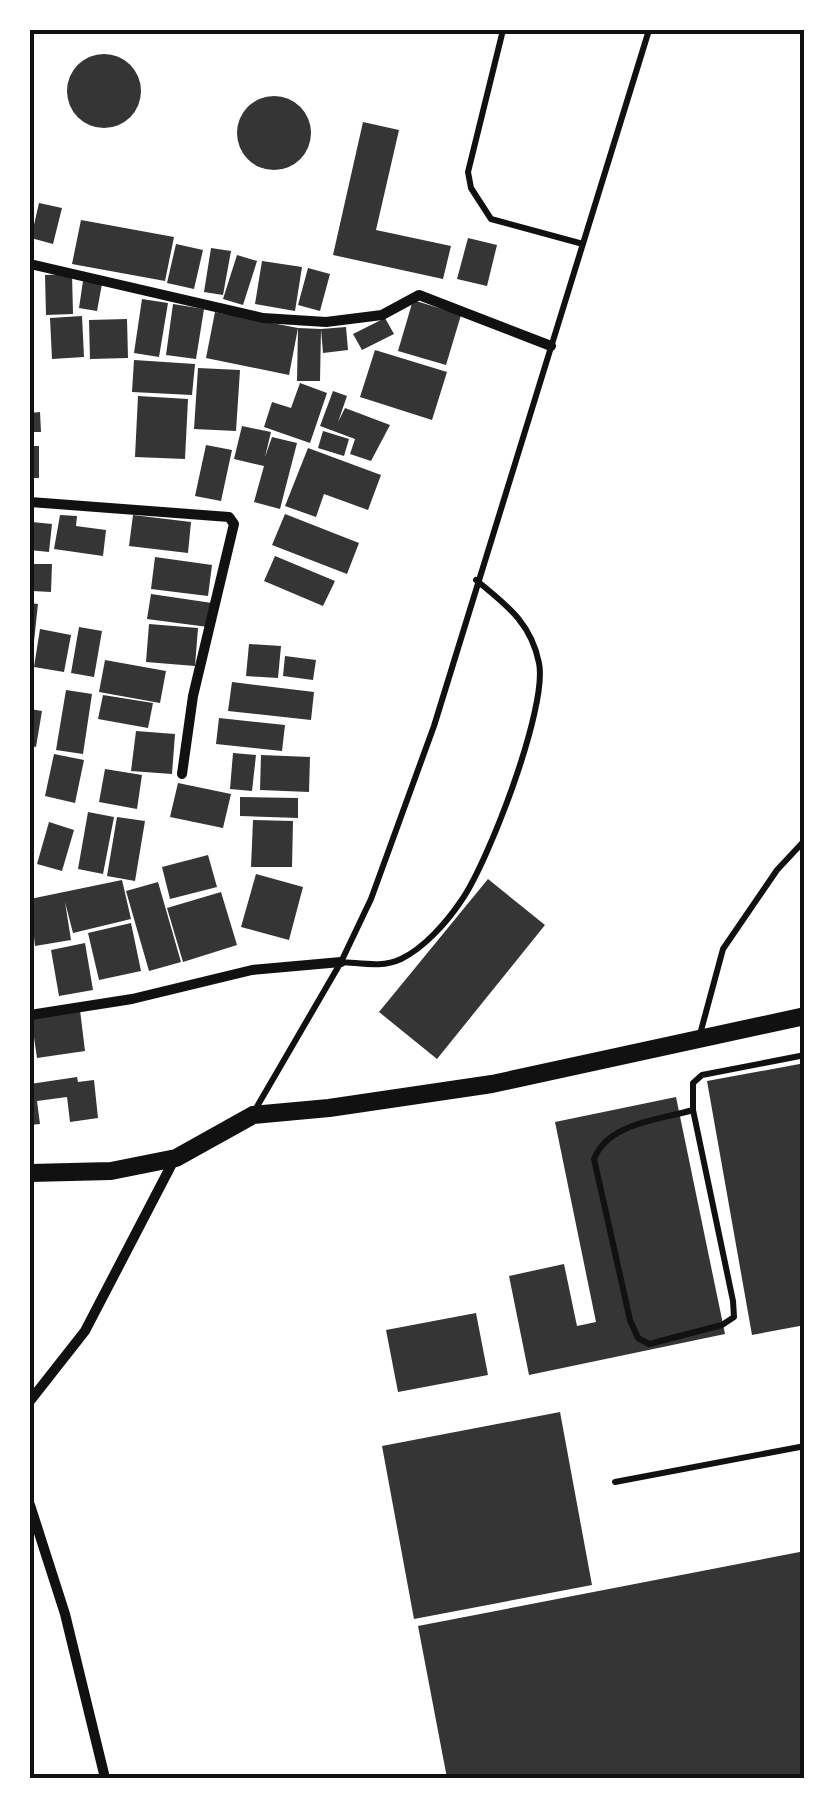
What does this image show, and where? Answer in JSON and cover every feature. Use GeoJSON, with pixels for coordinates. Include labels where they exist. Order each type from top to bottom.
{"type":"FeatureCollection","features":[{"type":"Feature","properties":{"kind":"main road"},"geometry":{"type":"LineString","coordinates":[[30,1173],[111,1171],[176,1158],[252,1115],[347,1106],[492,1084],[805,1016]]}},
{"type":"Feature","properties":{"kind":"street"},"geometry":{"type":"LineString","coordinates":[[30,264],[263,318],[326,322],[382,315],[420,295],[551,346]]}},
{"type":"Feature","properties":{"kind":"street"},"geometry":{"type":"LineString","coordinates":[[30,502],[229,517],[234,524],[193,696],[182,774]]}},
{"type":"Feature","properties":{"kind":"street"},"geometry":{"type":"LineString","coordinates":[[30,1015],[132,999],[252,970],[341,962]]}},
{"type":"Feature","properties":{"kind":"street"},"geometry":{"type":"LineString","coordinates":[[30,1402],[84,1331],[176,1158]]}},
{"type":"Feature","properties":{"kind":"street"},"geometry":{"type":"LineString","coordinates":[[30,1504],[65,1614],[105,1778]]}},
{"type":"Feature","properties":{"kind":"lane"},"geometry":{"type":"LineString","coordinates":[[504,30],[472,152],[468,172],[471,188],[492,218],[583,244]]}},
{"type":"Feature","properties":{"kind":"lane"},"geometry":{"type":"LineString","coordinates":[[252,1115],[341,962],[371,899],[434,726],[476,580],[650,30]]}},
{"type":"Feature","properties":{"kind":"lane"},"geometry":{"type":"LineString","coordinates":[[341,962],[384,965],[422,946],[462,900],[492,840],[514,781],[536,706],[540,666],[518,615],[476,580]]}},
{"type":"Feature","properties":{"kind":"lane"},"geometry":{"type":"LineString","coordinates":[[698,1040],[724,949],[776,870],[805,840]]}},
{"type":"Feature","properties":{"kind":"lane"},"geometry":{"type":"LineString","coordinates":[[693,1110],[618,1132],[605,1140],[594,1159],[626,1310],[638,1338],[649,1344],[722,1325],[734,1316],[693,1110],[691,1091],[698,1077],[805,1055]]}},
{"type":"Feature","properties":{"kind":"lane"},"geometry":{"type":"LineString","coordinates":[[615,1482],[805,1446]]}},
{"type":"Feature","properties":{"kind":"building"},"geometry":{"type":"Polygon","coordinates":[[[104,54],[130,65],[141,91],[130,117],[104,128],[78,117],[67,91],[78,65],[104,54]]]}},
{"type":"Feature","properties":{"kind":"building"},"geometry":{"type":"Polygon","coordinates":[[[274,96],[300,107],[311,133],[300,159],[274,170],[248,159],[237,133],[248,107],[274,96]]]}},
{"type":"Feature","properties":{"kind":"building"},"geometry":{"type":"Polygon","coordinates":[[[363,122],[399,130],[376,230],[451,246],[443,279],[333,255],[363,122]]]}},
{"type":"Feature","properties":{"kind":"building"},"geometry":{"type":"Polygon","coordinates":[[[39,203],[62,208],[53,244],[31,238],[39,203]]]}},
{"type":"Feature","properties":{"kind":"building"},"geometry":{"type":"Polygon","coordinates":[[[81,220],[174,237],[165,281],[72,264],[81,220]]]}},
{"type":"Feature","properties":{"kind":"building"},"geometry":{"type":"Polygon","coordinates":[[[468,238],[497,245],[487,286],[457,279],[468,238]]]}},
{"type":"Feature","properties":{"kind":"building"},"geometry":{"type":"Polygon","coordinates":[[[176,244],[203,250],[194,289],[167,283],[176,244]]]}},
{"type":"Feature","properties":{"kind":"building"},"geometry":{"type":"Polygon","coordinates":[[[211,248],[231,251],[223,295],[204,292],[211,248]]]}},
{"type":"Feature","properties":{"kind":"building"},"geometry":{"type":"Polygon","coordinates":[[[237,255],[257,261],[243,305],[223,299],[237,255]]]}},
{"type":"Feature","properties":{"kind":"building"},"geometry":{"type":"Polygon","coordinates":[[[262,261],[302,267],[295,311],[255,304],[262,261]]]}},
{"type":"Feature","properties":{"kind":"building"},"geometry":{"type":"Polygon","coordinates":[[[308,268],[330,274],[320,311],[298,305],[308,268]]]}},
{"type":"Feature","properties":{"kind":"building"},"geometry":{"type":"Polygon","coordinates":[[[72,274],[73,314],[46,315],[45,275],[72,274]]]}},
{"type":"Feature","properties":{"kind":"building"},"geometry":{"type":"Polygon","coordinates":[[[83,281],[102,284],[97,311],[79,308],[83,281]]]}},
{"type":"Feature","properties":{"kind":"building"},"geometry":{"type":"Polygon","coordinates":[[[142,299],[168,303],[159,357],[134,353],[142,299]]]}},
{"type":"Feature","properties":{"kind":"building"},"geometry":{"type":"Polygon","coordinates":[[[413,300],[461,315],[446,365],[398,351],[413,300]]]}},
{"type":"Feature","properties":{"kind":"building"},"geometry":{"type":"Polygon","coordinates":[[[173,304],[204,309],[196,359],[166,355],[173,304]]]}},
{"type":"Feature","properties":{"kind":"building"},"geometry":{"type":"Polygon","coordinates":[[[215,312],[298,328],[289,375],[206,358],[215,312]]]}},
{"type":"Feature","properties":{"kind":"building"},"geometry":{"type":"Polygon","coordinates":[[[82,316],[84,357],[52,359],[50,318],[82,316]]]}},
{"type":"Feature","properties":{"kind":"building"},"geometry":{"type":"Polygon","coordinates":[[[385,318],[394,334],[362,350],[353,334],[385,318]]]}},
{"type":"Feature","properties":{"kind":"building"},"geometry":{"type":"Polygon","coordinates":[[[127,319],[128,358],[90,359],[89,320],[127,319]]]}},
{"type":"Feature","properties":{"kind":"building"},"geometry":{"type":"Polygon","coordinates":[[[346,327],[348,350],[323,353],[321,329],[346,327]]]}},
{"type":"Feature","properties":{"kind":"building"},"geometry":{"type":"Polygon","coordinates":[[[298,328],[321,329],[320,381],[297,381],[298,328]]]}},
{"type":"Feature","properties":{"kind":"building"},"geometry":{"type":"Polygon","coordinates":[[[375,350],[447,372],[432,420],[360,397],[375,350]]]}},
{"type":"Feature","properties":{"kind":"building"},"geometry":{"type":"Polygon","coordinates":[[[134,360],[195,364],[192,395],[132,392],[134,360]]]}},
{"type":"Feature","properties":{"kind":"building"},"geometry":{"type":"Polygon","coordinates":[[[198,368],[240,370],[236,431],[194,429],[198,368]]]}},
{"type":"Feature","properties":{"kind":"building"},"geometry":{"type":"Polygon","coordinates":[[[300,383],[327,393],[310,443],[264,427],[272,402],[291,408],[300,383]]]}},
{"type":"Feature","properties":{"kind":"building"},"geometry":{"type":"Polygon","coordinates":[[[333,391],[347,396],[338,422],[345,408],[390,425],[371,461],[350,454],[355,439],[320,426],[333,391]]]}},
{"type":"Feature","properties":{"kind":"building"},"geometry":{"type":"Polygon","coordinates":[[[138,396],[188,399],[185,459],[135,457],[138,396]]]}},
{"type":"Feature","properties":{"kind":"building"},"geometry":{"type":"Polygon","coordinates":[[[40,412],[41,432],[30,432],[30,413],[40,412]]]}},
{"type":"Feature","properties":{"kind":"building"},"geometry":{"type":"Polygon","coordinates":[[[242,426],[271,432],[265,457],[272,437],[297,443],[280,509],[254,502],[264,466],[234,459],[242,426]]]}},
{"type":"Feature","properties":{"kind":"building"},"geometry":{"type":"Polygon","coordinates":[[[323,431],[349,439],[344,456],[318,448],[323,431]]]}},
{"type":"Feature","properties":{"kind":"building"},"geometry":{"type":"Polygon","coordinates":[[[206,445],[232,450],[221,501],[195,496],[206,445]]]}},
{"type":"Feature","properties":{"kind":"building"},"geometry":{"type":"Polygon","coordinates":[[[30,446],[39,446],[39,478],[30,478],[30,446]]]}},
{"type":"Feature","properties":{"kind":"building"},"geometry":{"type":"Polygon","coordinates":[[[308,448],[381,475],[368,510],[324,494],[316,517],[285,506],[308,448]]]}},
{"type":"Feature","properties":{"kind":"building"},"geometry":{"type":"Polygon","coordinates":[[[285,514],[359,543],[347,574],[272,545],[285,514]]]}},
{"type":"Feature","properties":{"kind":"building"},"geometry":{"type":"Polygon","coordinates":[[[60,515],[77,516],[76,526],[106,530],[103,556],[54,549],[60,515]]]}},
{"type":"Feature","properties":{"kind":"building"},"geometry":{"type":"Polygon","coordinates":[[[133,515],[191,522],[188,553],[129,546],[133,515]]]}},
{"type":"Feature","properties":{"kind":"building"},"geometry":{"type":"Polygon","coordinates":[[[32,522],[52,524],[49,552],[30,550],[32,522]]]}},
{"type":"Feature","properties":{"kind":"building"},"geometry":{"type":"Polygon","coordinates":[[[275,556],[335,581],[323,606],[264,581],[275,556]]]}},
{"type":"Feature","properties":{"kind":"building"},"geometry":{"type":"Polygon","coordinates":[[[155,557],[212,565],[208,596],[151,589],[155,557]]]}},
{"type":"Feature","properties":{"kind":"building"},"geometry":{"type":"Polygon","coordinates":[[[33,564],[52,564],[51,592],[32,591],[33,564]]]}},
{"type":"Feature","properties":{"kind":"building"},"geometry":{"type":"Polygon","coordinates":[[[151,594],[212,603],[208,627],[147,619],[151,594]]]}},
{"type":"Feature","properties":{"kind":"building"},"geometry":{"type":"Polygon","coordinates":[[[30,603],[38,604],[32,660],[30,660],[30,603]]]}},
{"type":"Feature","properties":{"kind":"building"},"geometry":{"type":"Polygon","coordinates":[[[149,624],[198,628],[195,666],[146,662],[149,624]]]}},
{"type":"Feature","properties":{"kind":"building"},"geometry":{"type":"Polygon","coordinates":[[[79,627],[102,631],[94,677],[71,673],[79,627]]]}},
{"type":"Feature","properties":{"kind":"building"},"geometry":{"type":"Polygon","coordinates":[[[40,629],[71,635],[64,672],[34,667],[40,629]]]}},
{"type":"Feature","properties":{"kind":"building"},"geometry":{"type":"Polygon","coordinates":[[[249,644],[281,646],[278,678],[246,676],[249,644]]]}},
{"type":"Feature","properties":{"kind":"building"},"geometry":{"type":"Polygon","coordinates":[[[285,656],[316,660],[313,680],[283,676],[285,656]]]}},
{"type":"Feature","properties":{"kind":"building"},"geometry":{"type":"Polygon","coordinates":[[[105,660],[166,671],[160,703],[99,692],[105,660]]]}},
{"type":"Feature","properties":{"kind":"building"},"geometry":{"type":"Polygon","coordinates":[[[232,682],[314,692],[311,720],[228,711],[232,682]]]}},
{"type":"Feature","properties":{"kind":"building"},"geometry":{"type":"Polygon","coordinates":[[[66,690],[92,694],[83,754],[56,750],[66,690]]]}},
{"type":"Feature","properties":{"kind":"building"},"geometry":{"type":"Polygon","coordinates":[[[103,695],[153,703],[148,728],[98,719],[103,695]]]}},
{"type":"Feature","properties":{"kind":"building"},"geometry":{"type":"Polygon","coordinates":[[[30,709],[42,711],[36,747],[30,746],[30,709]]]}},
{"type":"Feature","properties":{"kind":"building"},"geometry":{"type":"Polygon","coordinates":[[[219,718],[285,725],[282,751],[216,744],[219,718]]]}},
{"type":"Feature","properties":{"kind":"building"},"geometry":{"type":"Polygon","coordinates":[[[136,731],[175,734],[172,774],[131,771],[136,731]]]}},
{"type":"Feature","properties":{"kind":"building"},"geometry":{"type":"Polygon","coordinates":[[[233,753],[256,755],[252,791],[230,789],[233,753]]]}},
{"type":"Feature","properties":{"kind":"building"},"geometry":{"type":"Polygon","coordinates":[[[54,754],[84,760],[75,803],[45,796],[54,754]]]}},
{"type":"Feature","properties":{"kind":"building"},"geometry":{"type":"Polygon","coordinates":[[[261,755],[310,757],[309,792],[260,790],[261,755]]]}},
{"type":"Feature","properties":{"kind":"building"},"geometry":{"type":"Polygon","coordinates":[[[105,769],[142,775],[137,809],[99,802],[105,769]]]}},
{"type":"Feature","properties":{"kind":"building"},"geometry":{"type":"Polygon","coordinates":[[[178,783],[231,794],[223,828],[170,817],[178,783]]]}},
{"type":"Feature","properties":{"kind":"building"},"geometry":{"type":"Polygon","coordinates":[[[240,797],[298,798],[298,818],[240,816],[240,797]]]}},
{"type":"Feature","properties":{"kind":"building"},"geometry":{"type":"Polygon","coordinates":[[[88,812],[114,817],[103,874],[78,869],[88,812]]]}},
{"type":"Feature","properties":{"kind":"building"},"geometry":{"type":"Polygon","coordinates":[[[117,817],[145,821],[135,881],[107,876],[117,817]]]}},
{"type":"Feature","properties":{"kind":"building"},"geometry":{"type":"Polygon","coordinates":[[[253,820],[293,821],[292,867],[251,867],[253,820]]]}},
{"type":"Feature","properties":{"kind":"building"},"geometry":{"type":"Polygon","coordinates":[[[49,822],[74,830],[62,871],[37,864],[49,822]]]}},
{"type":"Feature","properties":{"kind":"building"},"geometry":{"type":"Polygon","coordinates":[[[208,855],[217,887],[170,899],[162,867],[208,855]]]}},
{"type":"Feature","properties":{"kind":"building"},"geometry":{"type":"Polygon","coordinates":[[[256,874],[303,887],[289,940],[241,927],[256,874]]]}},
{"type":"Feature","properties":{"kind":"building"},"geometry":{"type":"Polygon","coordinates":[[[488,879],[545,925],[437,1059],[379,1012],[488,879]]]}},
{"type":"Feature","properties":{"kind":"building"},"geometry":{"type":"Polygon","coordinates":[[[122,880],[131,919],[73,933],[65,902],[71,940],[35,946],[30,899],[122,880]]]}},
{"type":"Feature","properties":{"kind":"building"},"geometry":{"type":"Polygon","coordinates":[[[158,882],[181,962],[149,971],[126,891],[158,882]]]}},
{"type":"Feature","properties":{"kind":"building"},"geometry":{"type":"Polygon","coordinates":[[[221,892],[237,945],[183,962],[167,908],[221,892]]]}},
{"type":"Feature","properties":{"kind":"building"},"geometry":{"type":"Polygon","coordinates":[[[131,923],[141,971],[99,980],[88,933],[131,923]]]}},
{"type":"Feature","properties":{"kind":"building"},"geometry":{"type":"Polygon","coordinates":[[[85,943],[93,990],[59,996],[51,950],[85,943]]]}},
{"type":"Feature","properties":{"kind":"building"},"geometry":{"type":"Polygon","coordinates":[[[80,1010],[85,1051],[37,1058],[31,1017],[80,1010]]]}},
{"type":"Feature","properties":{"kind":"building"},"geometry":{"type":"Polygon","coordinates":[[[805,1063],[805,1325],[752,1335],[707,1081],[805,1063]]]}},
{"type":"Feature","properties":{"kind":"building"},"geometry":{"type":"Polygon","coordinates":[[[77,1077],[78,1082],[94,1080],[98,1118],[70,1122],[67,1097],[37,1101],[40,1124],[30,1125],[30,1084],[77,1077]]]}},
{"type":"Feature","properties":{"kind":"building"},"geometry":{"type":"Polygon","coordinates":[[[676,1097],[725,1334],[529,1375],[509,1276],[564,1264],[577,1326],[596,1322],[555,1122],[676,1097]]]}},
{"type":"Feature","properties":{"kind":"building"},"geometry":{"type":"Polygon","coordinates":[[[476,1313],[488,1375],[398,1392],[386,1330],[476,1313]]]}},
{"type":"Feature","properties":{"kind":"building"},"geometry":{"type":"Polygon","coordinates":[[[560,1412],[592,1585],[414,1619],[382,1446],[560,1412]]]}},
{"type":"Feature","properties":{"kind":"building"},"geometry":{"type":"Polygon","coordinates":[[[805,1551],[805,1778],[447,1778],[418,1626],[805,1551]]]}}]}
